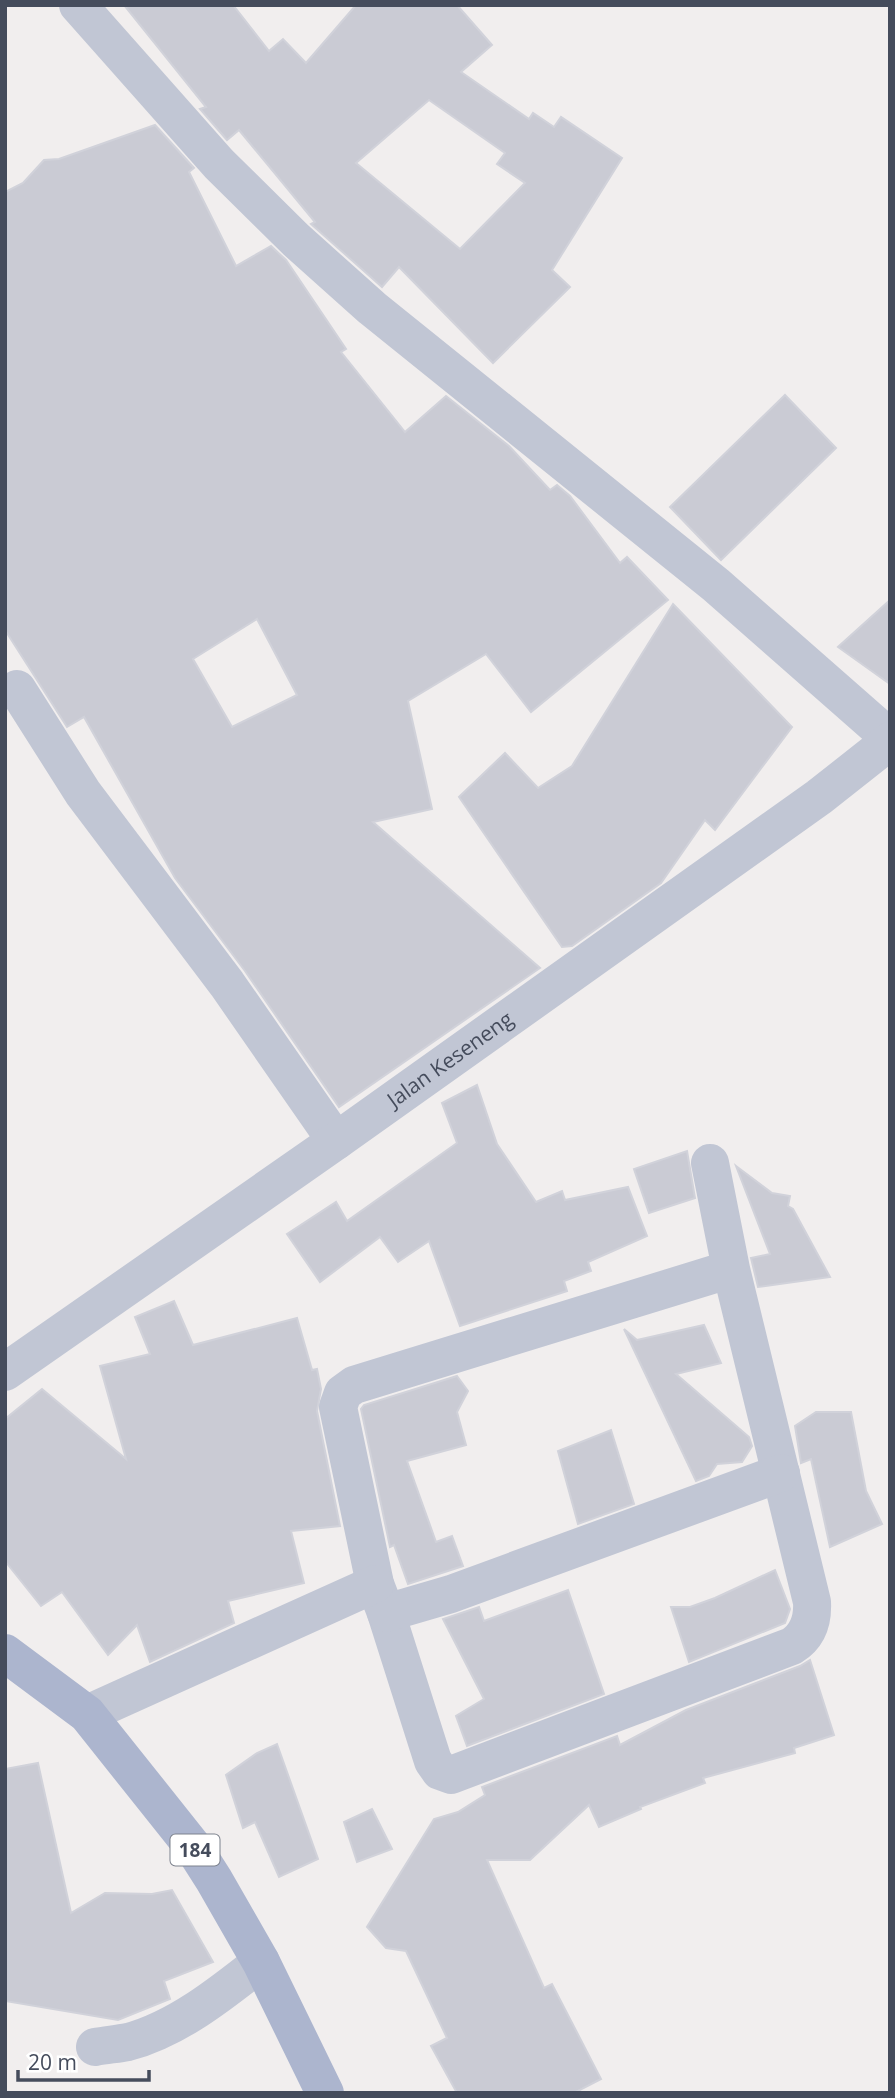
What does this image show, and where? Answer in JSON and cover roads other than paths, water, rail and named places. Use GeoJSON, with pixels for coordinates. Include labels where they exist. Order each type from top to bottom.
{"type":"FeatureCollection","features":[{"type":"Feature","properties":{"kind":"main road","name":"184"},"geometry":{"type":"LineString","coordinates":[[5,1653],[87,1714],[193,1847],[261,1962],[325,2093]]}},
{"type":"Feature","properties":{"kind":"street"},"geometry":{"type":"LineString","coordinates":[[78,5],[219,164],[296,240],[430,358],[716,586],[890,740]]}},
{"type":"Feature","properties":{"kind":"street"},"geometry":{"type":"LineString","coordinates":[[17,689],[83,793],[227,984],[336,1141]]}},
{"type":"Feature","properties":{"kind":"street","name":"Jalan Keseneng"},"geometry":{"type":"LineString","coordinates":[[5,1372],[820,797],[890,740]]}},
{"type":"Feature","properties":{"kind":"street"},"geometry":{"type":"LineString","coordinates":[[710,1163],[731,1269],[813,1607],[809,1627],[797,1642],[451,1775],[442,1773],[434,1764],[381,1598],[338,1407],[340,1398],[354,1385],[731,1269]]}},
{"type":"Feature","properties":{"kind":"street"},"geometry":{"type":"LineString","coordinates":[[87,1714],[381,1598],[452,1594],[781,1473]]}},
{"type":"Feature","properties":{"kind":"street"},"geometry":{"type":"LineString","coordinates":[[95,2047],[130,2042],[159,2029],[222,1993],[261,1962]]}}]}
